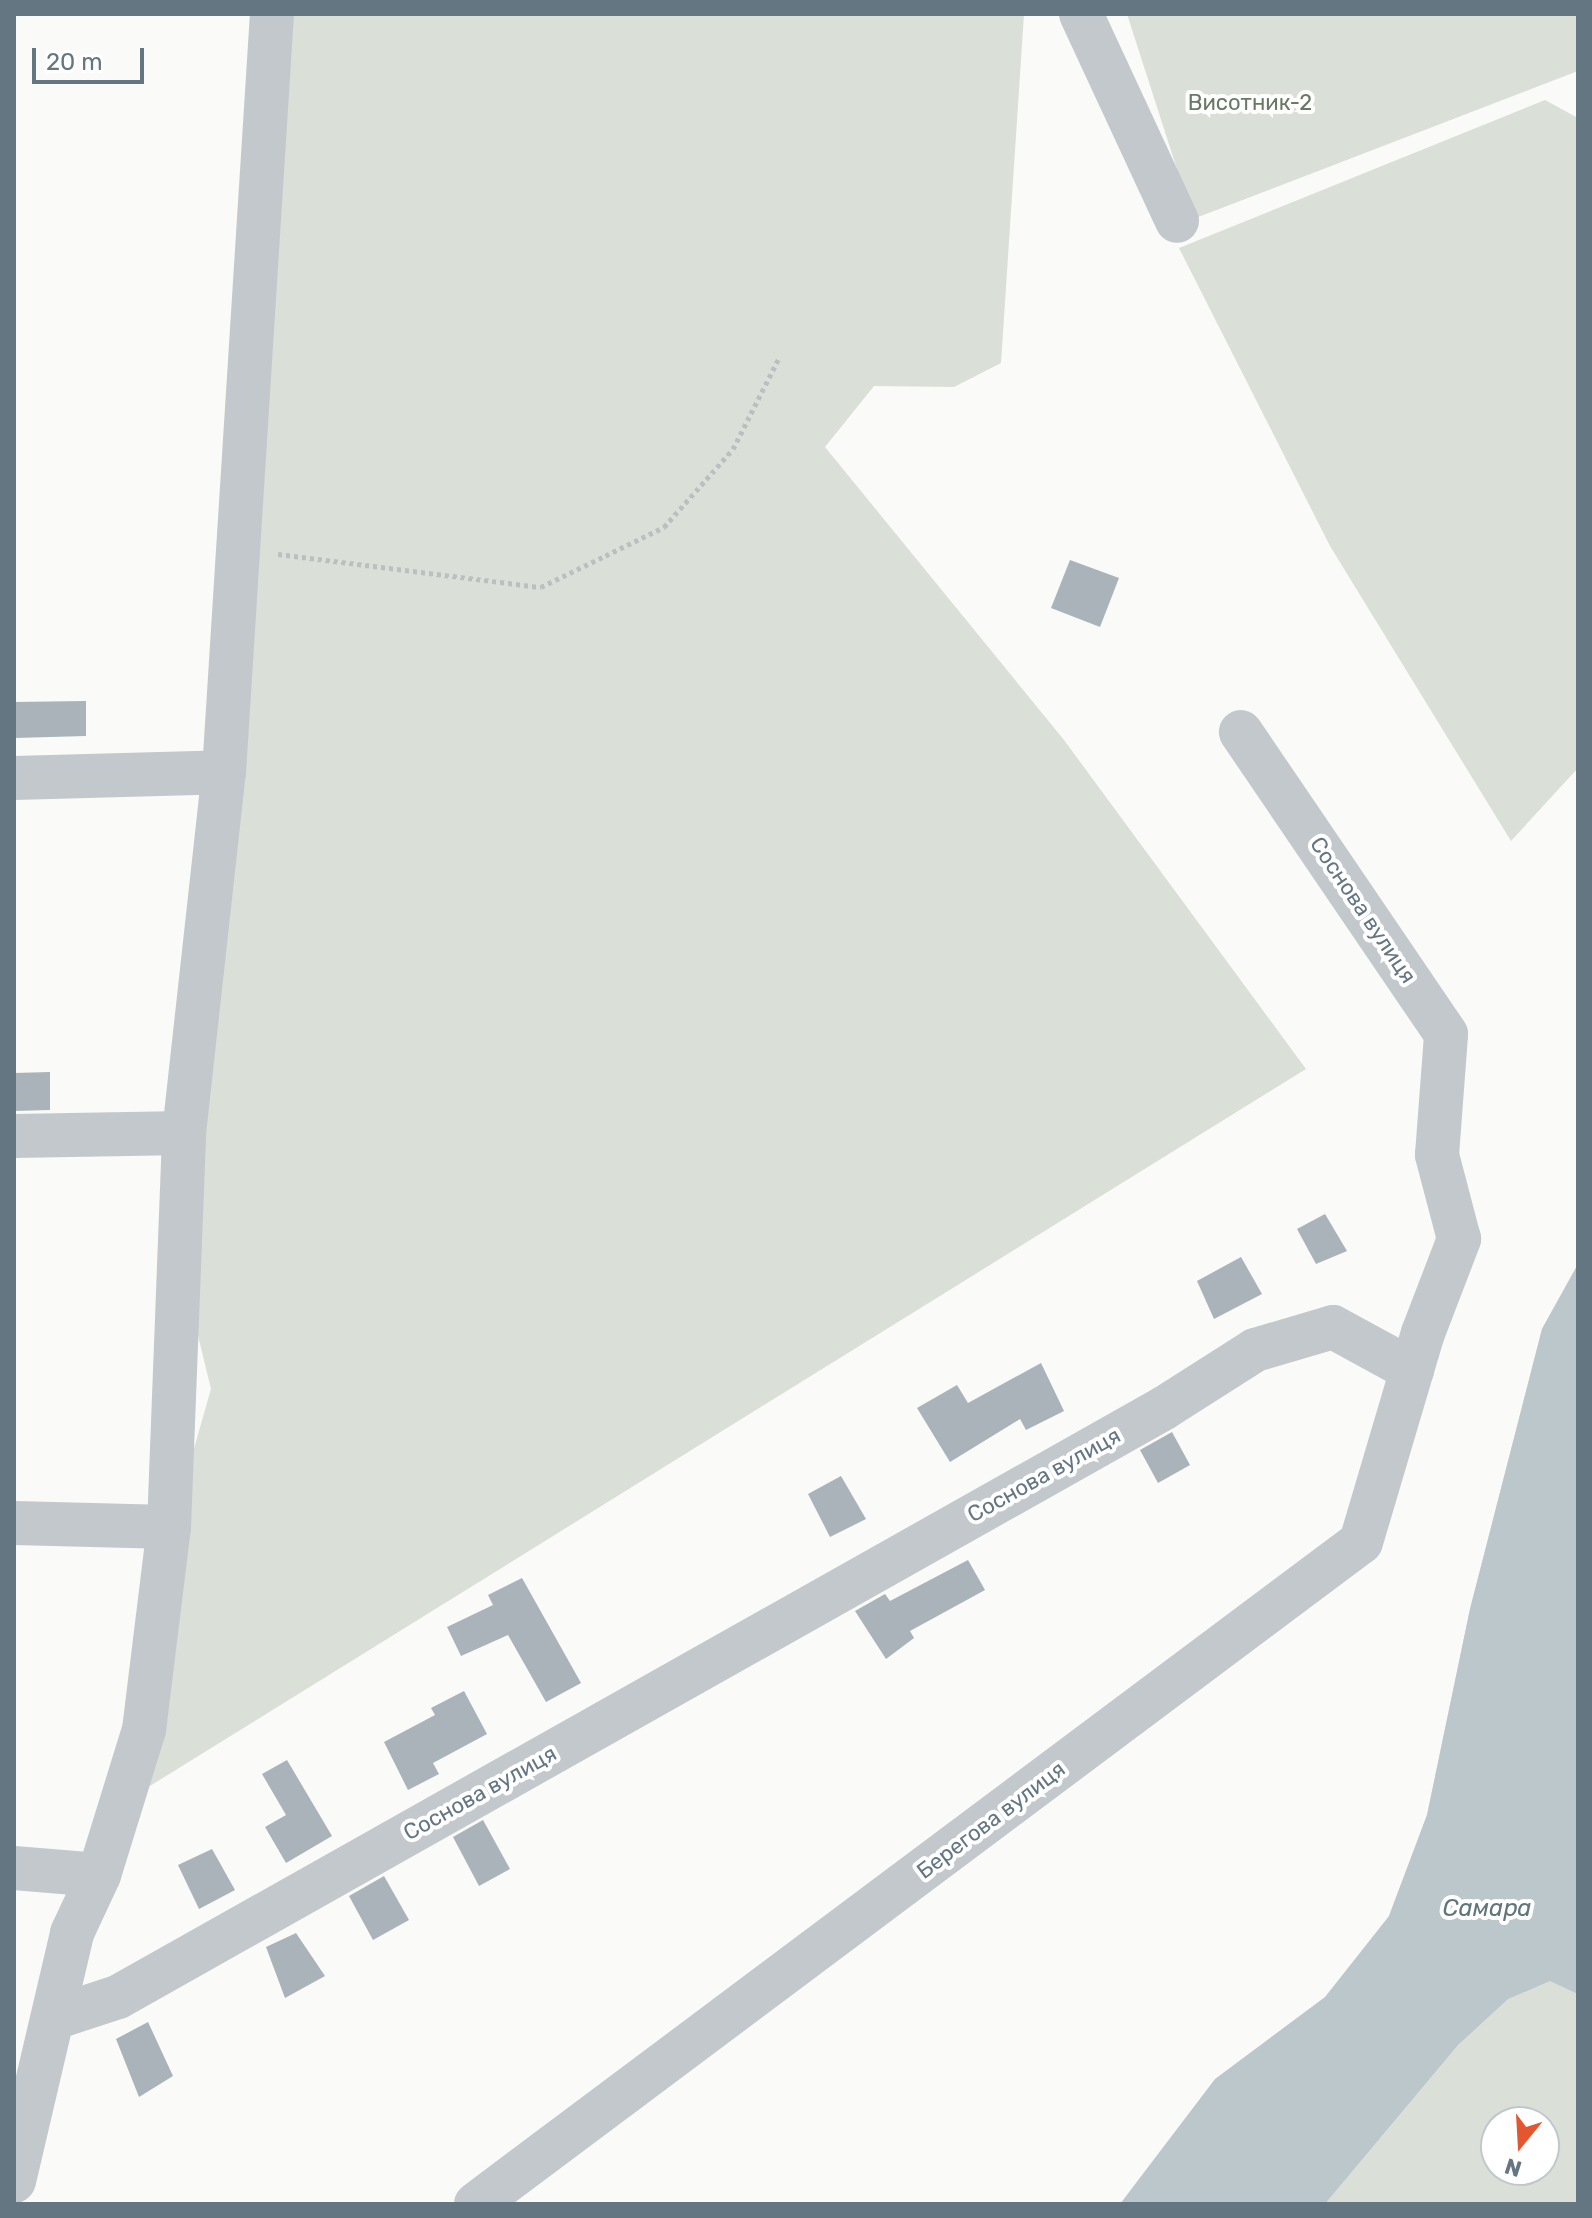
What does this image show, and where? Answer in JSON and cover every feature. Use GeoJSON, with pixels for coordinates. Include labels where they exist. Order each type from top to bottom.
{"type":"FeatureCollection","features":[{"type":"Feature","properties":{"kind":"street"},"geometry":{"type":"LineString","coordinates":[[14,2181],[57,2017],[72,1933],[99,1875],[144,1730],[169,1527],[184,1133],[224,772],[272,14]]}},
{"type":"Feature","properties":{"kind":"street"},"geometry":{"type":"LineString","coordinates":[[1081,14],[1177,221]]}},
{"type":"Feature","properties":{"kind":"street","name":"Соснова вулиця"},"geometry":{"type":"LineString","coordinates":[[57,2017],[118,1997],[1164,1408],[1255,1350],[1333,1327],[1412,1370],[1459,1239],[1437,1155],[1446,1034],[1241,732]]}},
{"type":"Feature","properties":{"kind":"street"},"geometry":{"type":"LineString","coordinates":[[14,778],[224,772]]}},
{"type":"Feature","properties":{"kind":"street"},"geometry":{"type":"LineString","coordinates":[[14,1136],[184,1133]]}},
{"type":"Feature","properties":{"kind":"street","name":"Берегова вулиця"},"geometry":{"type":"LineString","coordinates":[[476,2204],[1361,1542],[1412,1370]]}},
{"type":"Feature","properties":{"kind":"street"},"geometry":{"type":"LineString","coordinates":[[14,1523],[169,1527]]}},
{"type":"Feature","properties":{"kind":"street"},"geometry":{"type":"LineString","coordinates":[[14,1868],[99,1875]]}},
{"type":"Feature","properties":{"kind":"path"},"geometry":{"type":"LineString","coordinates":[[238,548],[541,587],[664,527],[733,449],[779,358]]}},
{"type":"Feature","properties":{"kind":"green space"},"geometry":{"type":"Polygon","coordinates":[[[285,14],[1024,14],[1001,363],[954,387],[874,386],[825,447],[1064,740],[1306,1069],[145,1789],[191,1459],[211,1389],[190,1303],[285,14]]]}},
{"type":"Feature","properties":{"kind":"green space","name":"Висотник-2"},"geometry":{"type":"Polygon","coordinates":[[[1127,14],[1578,14],[1578,71],[1193,219],[1127,14]]]}},
{"type":"Feature","properties":{"kind":"green space"},"geometry":{"type":"Polygon","coordinates":[[[1545,100],[1578,118],[1578,768],[1511,841],[1330,546],[1179,248],[1545,100]]]}},
{"type":"Feature","properties":{"kind":"green space","name":"Самара"},"geometry":{"type":"Polygon","coordinates":[[[1578,1264],[1578,2204],[1325,2204],[1459,2044],[1389,1916],[1427,1815],[1470,1609],[1542,1329],[1578,1264]]]}},
{"type":"Feature","properties":{"kind":"water","name":"Самара"},"geometry":{"type":"Polygon","coordinates":[[[1578,1264],[1578,1994],[1550,1981],[1508,1999],[1459,2044],[1325,2204],[1120,2204],[1215,2079],[1325,1997],[1389,1916],[1427,1815],[1470,1609],[1542,1329],[1578,1264]]]}},
{"type":"Feature","properties":{"kind":"building"},"geometry":{"type":"Polygon","coordinates":[[[1070,560],[1119,578],[1100,627],[1051,608],[1070,560]]]}},
{"type":"Feature","properties":{"kind":"building"},"geometry":{"type":"Polygon","coordinates":[[[86,701],[86,736],[14,738],[14,702],[86,701]]]}},
{"type":"Feature","properties":{"kind":"building"},"geometry":{"type":"Polygon","coordinates":[[[50,1072],[50,1110],[14,1111],[14,1073],[50,1072]]]}},
{"type":"Feature","properties":{"kind":"building"},"geometry":{"type":"Polygon","coordinates":[[[1325,1214],[1347,1251],[1316,1264],[1297,1229],[1325,1214]]]}},
{"type":"Feature","properties":{"kind":"building"},"geometry":{"type":"Polygon","coordinates":[[[1241,1257],[1262,1294],[1214,1319],[1197,1281],[1241,1257]]]}},
{"type":"Feature","properties":{"kind":"building"},"geometry":{"type":"Polygon","coordinates":[[[1041,1363],[1064,1411],[1026,1430],[1020,1419],[950,1462],[917,1408],[957,1385],[968,1403],[1041,1363]]]}},
{"type":"Feature","properties":{"kind":"building"},"geometry":{"type":"Polygon","coordinates":[[[1172,1432],[1190,1465],[1158,1483],[1140,1450],[1172,1432]]]}},
{"type":"Feature","properties":{"kind":"building"},"geometry":{"type":"Polygon","coordinates":[[[841,1476],[866,1519],[830,1537],[808,1494],[841,1476]]]}},
{"type":"Feature","properties":{"kind":"building"},"geometry":{"type":"Polygon","coordinates":[[[968,1560],[985,1590],[910,1631],[914,1638],[886,1659],[855,1611],[885,1594],[890,1601],[968,1560]]]}},
{"type":"Feature","properties":{"kind":"building"},"geometry":{"type":"Polygon","coordinates":[[[522,1578],[581,1683],[546,1702],[508,1635],[461,1656],[447,1627],[493,1605],[488,1595],[522,1578]]]}},
{"type":"Feature","properties":{"kind":"building"},"geometry":{"type":"Polygon","coordinates":[[[464,1691],[487,1734],[433,1763],[439,1774],[408,1790],[384,1742],[435,1715],[431,1708],[464,1691]]]}},
{"type":"Feature","properties":{"kind":"building"},"geometry":{"type":"Polygon","coordinates":[[[287,1760],[332,1836],[286,1863],[265,1827],[286,1815],[262,1774],[287,1760]]]}},
{"type":"Feature","properties":{"kind":"building"},"geometry":{"type":"Polygon","coordinates":[[[483,1820],[510,1869],[479,1886],[453,1837],[483,1820]]]}},
{"type":"Feature","properties":{"kind":"building"},"geometry":{"type":"Polygon","coordinates":[[[212,1849],[235,1890],[199,1909],[178,1865],[212,1849]]]}},
{"type":"Feature","properties":{"kind":"building"},"geometry":{"type":"Polygon","coordinates":[[[384,1876],[409,1920],[373,1940],[349,1896],[384,1876]]]}},
{"type":"Feature","properties":{"kind":"building"},"geometry":{"type":"Polygon","coordinates":[[[296,1933],[325,1976],[285,1998],[266,1947],[296,1933]]]}},
{"type":"Feature","properties":{"kind":"building"},"geometry":{"type":"Polygon","coordinates":[[[148,2022],[173,2076],[139,2097],[116,2039],[148,2022]]]}}]}
